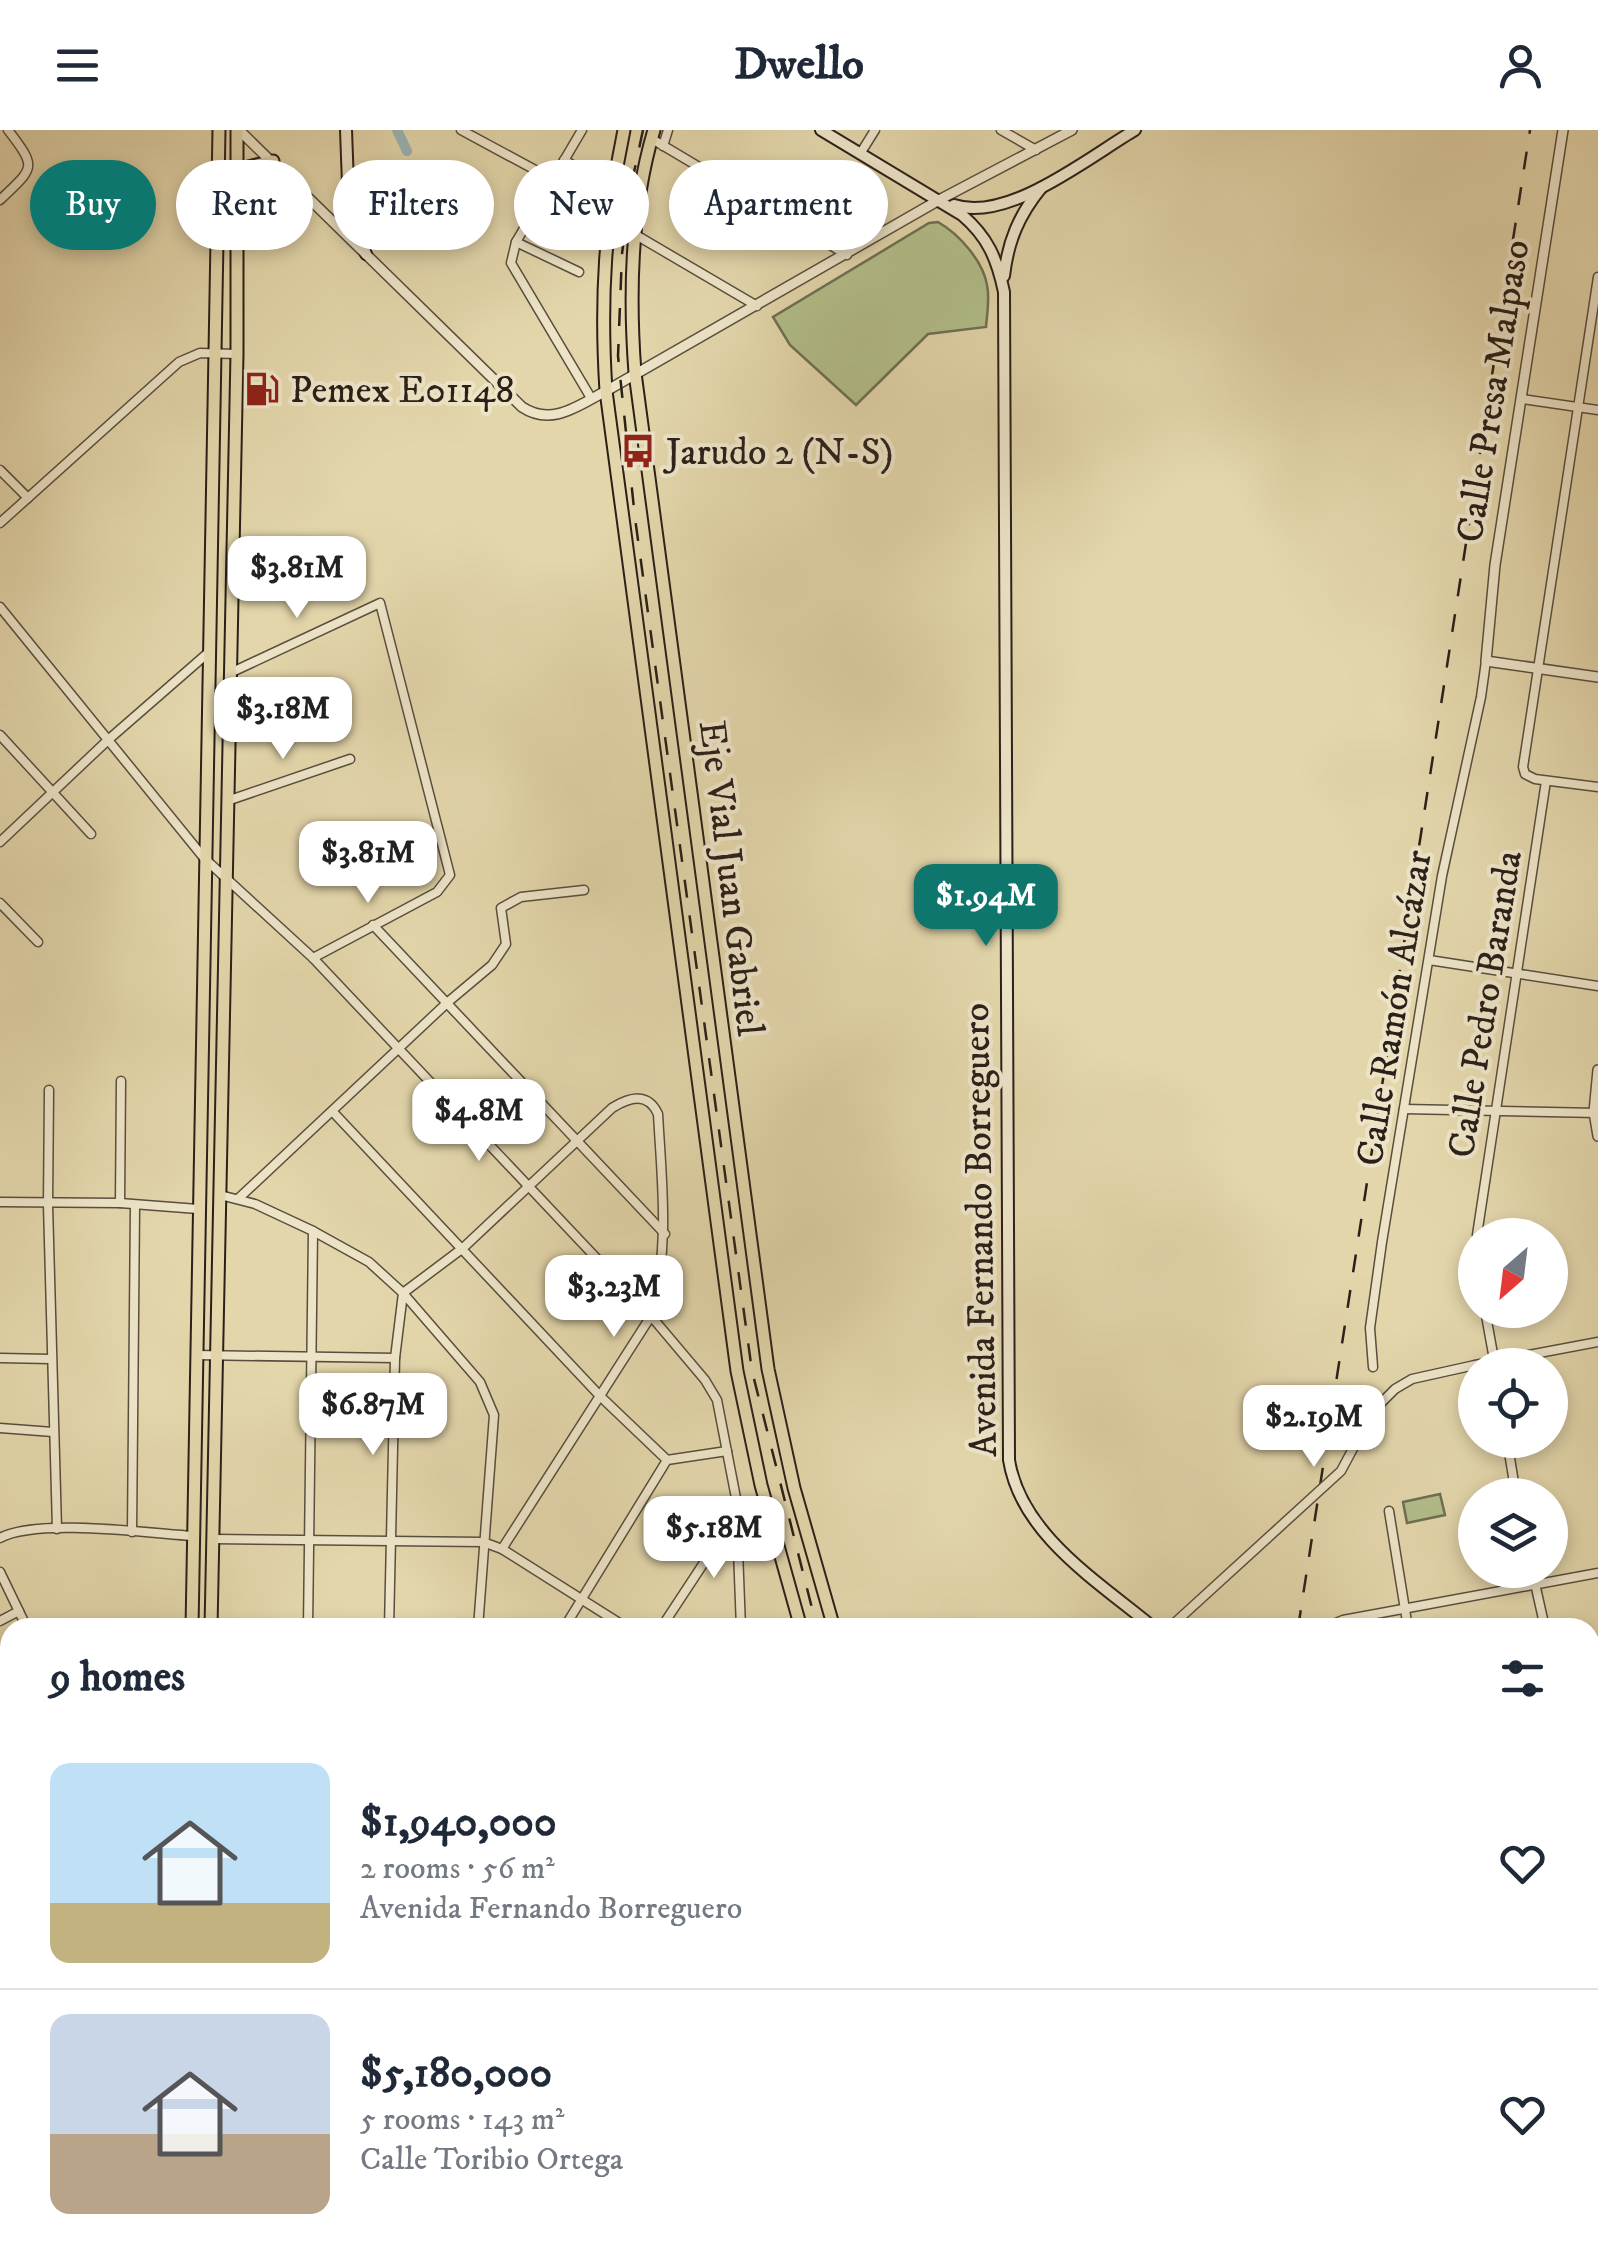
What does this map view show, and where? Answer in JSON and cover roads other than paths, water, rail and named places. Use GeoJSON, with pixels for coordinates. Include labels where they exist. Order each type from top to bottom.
{"type":"FeatureCollection","features":[{"type":"Feature","properties":{"kind":"main road"},"geometry":{"type":"LineString","coordinates":[[192,1618],[219,130]]}},
{"type":"Feature","properties":{"kind":"main road"},"geometry":{"type":"LineString","coordinates":[[237,160],[238,130]]}},
{"type":"Feature","properties":{"kind":"main road","name":"Eje Vial Juan Gabriel"},"geometry":{"type":"LineString","coordinates":[[624,130],[603,267],[606,390],[734,1352],[761,1485],[797,1618]]}},
{"type":"Feature","properties":{"kind":"main road"},"geometry":{"type":"LineString","coordinates":[[821,130],[939,200],[966,209],[990,209],[1045,184],[1135,130]]}},
{"type":"Feature","properties":{"kind":"main road"},"geometry":{"type":"LineString","coordinates":[[346,133],[350,212],[366,254]]}},
{"type":"Feature","properties":{"kind":"main road","name":"Eje Vial Juan Gabriel"},"geometry":{"type":"LineString","coordinates":[[649,172],[656,138]]}},
{"type":"Feature","properties":{"kind":"main road"},"geometry":{"type":"LineString","coordinates":[[1004,292],[1010,239],[1028,204],[1045,184]]}},
{"type":"Feature","properties":{"kind":"main road","name":"Avenida Fernando Borreguero"},"geometry":{"type":"LineString","coordinates":[[939,200],[962,214],[988,241],[998,261],[1004,292],[1010,1464],[1022,1502],[1039,1526],[1142,1618]]}},
{"type":"Feature","properties":{"kind":"main road"},"geometry":{"type":"LineString","coordinates":[[211,1618],[237,250]]}},
{"type":"Feature","properties":{"kind":"main road","name":"Eje Vial Juan Gabriel"},"geometry":{"type":"LineString","coordinates":[[635,250],[632,303],[635,373],[768,1369],[794,1488],[831,1618]]}},
{"type":"Feature","properties":{"kind":"street"},"geometry":{"type":"LineString","coordinates":[[0,200],[30,165],[27,154],[8,130]]}},
{"type":"Feature","properties":{"kind":"street"},"geometry":{"type":"LineString","coordinates":[[238,130],[271,160]]}},
{"type":"Feature","properties":{"kind":"street"},"geometry":{"type":"LineString","coordinates":[[461,130],[516,160]]}},
{"type":"Feature","properties":{"kind":"street"},"geometry":{"type":"LineString","coordinates":[[564,160],[582,130]]}},
{"type":"Feature","properties":{"kind":"street"},"geometry":{"type":"LineString","coordinates":[[668,130],[656,138],[847,255]]}},
{"type":"Feature","properties":{"kind":"street"},"geometry":{"type":"LineString","coordinates":[[860,154],[874,130]]}},
{"type":"Feature","properties":{"kind":"street"},"geometry":{"type":"LineString","coordinates":[[1001,130],[1036,150]]}},
{"type":"Feature","properties":{"kind":"street"},"geometry":{"type":"LineString","coordinates":[[313,202],[529,412],[550,417],[606,390],[939,200],[1072,130]]}},
{"type":"Feature","properties":{"kind":"street","name":"Calle Presa Malpaso"},"geometry":{"type":"LineString","coordinates":[[1486,661],[1495,565],[1564,130]]}},
{"type":"Feature","properties":{"kind":"street"},"geometry":{"type":"LineString","coordinates":[[649,243],[757,306]]}},
{"type":"Feature","properties":{"kind":"street"},"geometry":{"type":"LineString","coordinates":[[514,247],[513,269],[591,398]]}},
{"type":"Feature","properties":{"kind":"street"},"geometry":{"type":"LineString","coordinates":[[533,250],[579,272]]}},
{"type":"Feature","properties":{"kind":"street"},"geometry":{"type":"LineString","coordinates":[[1598,277],[1523,766],[1530,778],[1598,788]]}},
{"type":"Feature","properties":{"kind":"street"},"geometry":{"type":"LineString","coordinates":[[0,522],[179,362],[200,353],[237,354]]}},
{"type":"Feature","properties":{"kind":"street"},"geometry":{"type":"LineString","coordinates":[[1522,399],[1598,410]]}},
{"type":"Feature","properties":{"kind":"street"},"geometry":{"type":"LineString","coordinates":[[0,470],[28,498]]}},
{"type":"Feature","properties":{"kind":"street"},"geometry":{"type":"LineString","coordinates":[[230,674],[380,602],[450,869],[446,884],[437,892],[314,958]]}},
{"type":"Feature","properties":{"kind":"street"},"geometry":{"type":"LineString","coordinates":[[0,607],[204,858],[314,958],[651,1316],[712,1390],[727,1451],[736,1513],[740,1618]]}},
{"type":"Feature","properties":{"kind":"street"},"geometry":{"type":"LineString","coordinates":[[0,842],[209,652]]}},
{"type":"Feature","properties":{"kind":"street"},"geometry":{"type":"LineString","coordinates":[[1486,661],[1598,677]]}},
{"type":"Feature","properties":{"kind":"street","name":"Calle Ramón Alcázar"},"geometry":{"type":"LineString","coordinates":[[1373,1367],[1370,1328],[1404,1109],[1452,822],[1486,661]]}},
{"type":"Feature","properties":{"kind":"street"},"geometry":{"type":"LineString","coordinates":[[0,735],[91,834]]}},
{"type":"Feature","properties":{"kind":"street"},"geometry":{"type":"LineString","coordinates":[[227,801],[350,758]]}},
{"type":"Feature","properties":{"kind":"street","name":"Calle Pedro Baranda"},"geometry":{"type":"LineString","coordinates":[[1479,1218],[1546,781]]}},
{"type":"Feature","properties":{"kind":"street"},"geometry":{"type":"LineString","coordinates":[[239,1198],[501,954],[506,944],[501,908],[521,897],[584,890]]}},
{"type":"Feature","properties":{"kind":"street"},"geometry":{"type":"LineString","coordinates":[[0,903],[38,942]]}},
{"type":"Feature","properties":{"kind":"street"},"geometry":{"type":"LineString","coordinates":[[373,925],[665,1234]]}},
{"type":"Feature","properties":{"kind":"street"},"geometry":{"type":"LineString","coordinates":[[1429,960],[1598,986]]}},
{"type":"Feature","properties":{"kind":"street"},"geometry":{"type":"LineString","coordinates":[[1598,1070],[1598,1136]]}},
{"type":"Feature","properties":{"kind":"street"},"geometry":{"type":"LineString","coordinates":[[120,1204],[121,1082]]}},
{"type":"Feature","properties":{"kind":"street"},"geometry":{"type":"LineString","coordinates":[[49,1090],[48,1204],[57,1529]]}},
{"type":"Feature","properties":{"kind":"street"},"geometry":{"type":"LineString","coordinates":[[389,1618],[394,1358],[404,1293],[462,1248],[622,1102],[643,1098],[650,1101],[658,1114],[665,1234],[661,1280],[651,1316],[502,1549]]}},
{"type":"Feature","properties":{"kind":"street"},"geometry":{"type":"LineString","coordinates":[[1404,1109],[1596,1113]]}},
{"type":"Feature","properties":{"kind":"street"},"geometry":{"type":"LineString","coordinates":[[333,1112],[600,1396],[667,1460]]}},
{"type":"Feature","properties":{"kind":"street"},"geometry":{"type":"LineString","coordinates":[[220,1196],[239,1198],[313,1231],[368,1262],[404,1293],[490,1398],[494,1416],[479,1618]]}},
{"type":"Feature","properties":{"kind":"street"},"geometry":{"type":"LineString","coordinates":[[0,1202],[198,1209]]}},
{"type":"Feature","properties":{"kind":"street"},"geometry":{"type":"LineString","coordinates":[[132,1532],[136,1206]]}},
{"type":"Feature","properties":{"kind":"street"},"geometry":{"type":"LineString","coordinates":[[308,1618],[313,1231]]}},
{"type":"Feature","properties":{"kind":"street"},"geometry":{"type":"LineString","coordinates":[[1568,1348],[1598,1342]]}},
{"type":"Feature","properties":{"kind":"street"},"geometry":{"type":"LineString","coordinates":[[196,1355],[394,1358]]}},
{"type":"Feature","properties":{"kind":"street"},"geometry":{"type":"LineString","coordinates":[[0,1358],[51,1359]]}},
{"type":"Feature","properties":{"kind":"street"},"geometry":{"type":"LineString","coordinates":[[1180,1618],[1340,1471],[1373,1410],[1395,1389],[1412,1380],[1458,1369]]}},
{"type":"Feature","properties":{"kind":"street"},"geometry":{"type":"LineString","coordinates":[[0,1428],[53,1432]]}},
{"type":"Feature","properties":{"kind":"street"},"geometry":{"type":"LineString","coordinates":[[667,1460],[727,1451]]}},
{"type":"Feature","properties":{"kind":"street"},"geometry":{"type":"LineString","coordinates":[[570,1618],[667,1460]]}},
{"type":"Feature","properties":{"kind":"street"},"geometry":{"type":"LineString","coordinates":[[1389,1511],[1406,1618]]}},
{"type":"Feature","properties":{"kind":"street"},"geometry":{"type":"LineString","coordinates":[[668,1618],[736,1513]]}},
{"type":"Feature","properties":{"kind":"street"},"geometry":{"type":"LineString","coordinates":[[0,1538],[20,1531],[57,1529],[192,1536]]}},
{"type":"Feature","properties":{"kind":"street"},"geometry":{"type":"LineString","coordinates":[[214,1538],[483,1542],[502,1549],[611,1618]]}},
{"type":"Feature","properties":{"kind":"street"},"geometry":{"type":"LineString","coordinates":[[0,1572],[22,1618]]}},
{"type":"Feature","properties":{"kind":"street"},"geometry":{"type":"LineString","coordinates":[[1568,1578],[1598,1573]]}},
{"type":"Feature","properties":{"kind":"street"},"geometry":{"type":"LineString","coordinates":[[1353,1618],[1509,1588]]}},
{"type":"Feature","properties":{"kind":"street"},"geometry":{"type":"LineString","coordinates":[[1536,1588],[1543,1618]]}},
{"type":"Feature","properties":{"kind":"street"},"geometry":{"type":"LineString","coordinates":[[7,1618],[19,1611]]}},
{"type":"Feature","properties":{"kind":"waterway"},"geometry":{"type":"LineString","coordinates":[[397,130],[407,151]]}},
{"type":"Feature","properties":{"kind":"railway"},"geometry":{"type":"LineString","coordinates":[[643,130],[622,254],[618,356],[635,518],[752,1371],[814,1618]]}},
{"type":"Feature","properties":{"kind":"railway"},"geometry":{"type":"LineString","coordinates":[[1300,1618],[1530,130]]}},
{"type":"Feature","properties":{"kind":"place","name":"Pemex E01148"},"geometry":{"type":"Point","coordinates":[262,389]}},
{"type":"Feature","properties":{"kind":"place","name":"Jarudo 2 (N-S)"},"geometry":{"type":"Point","coordinates":[638,451]}}]}
